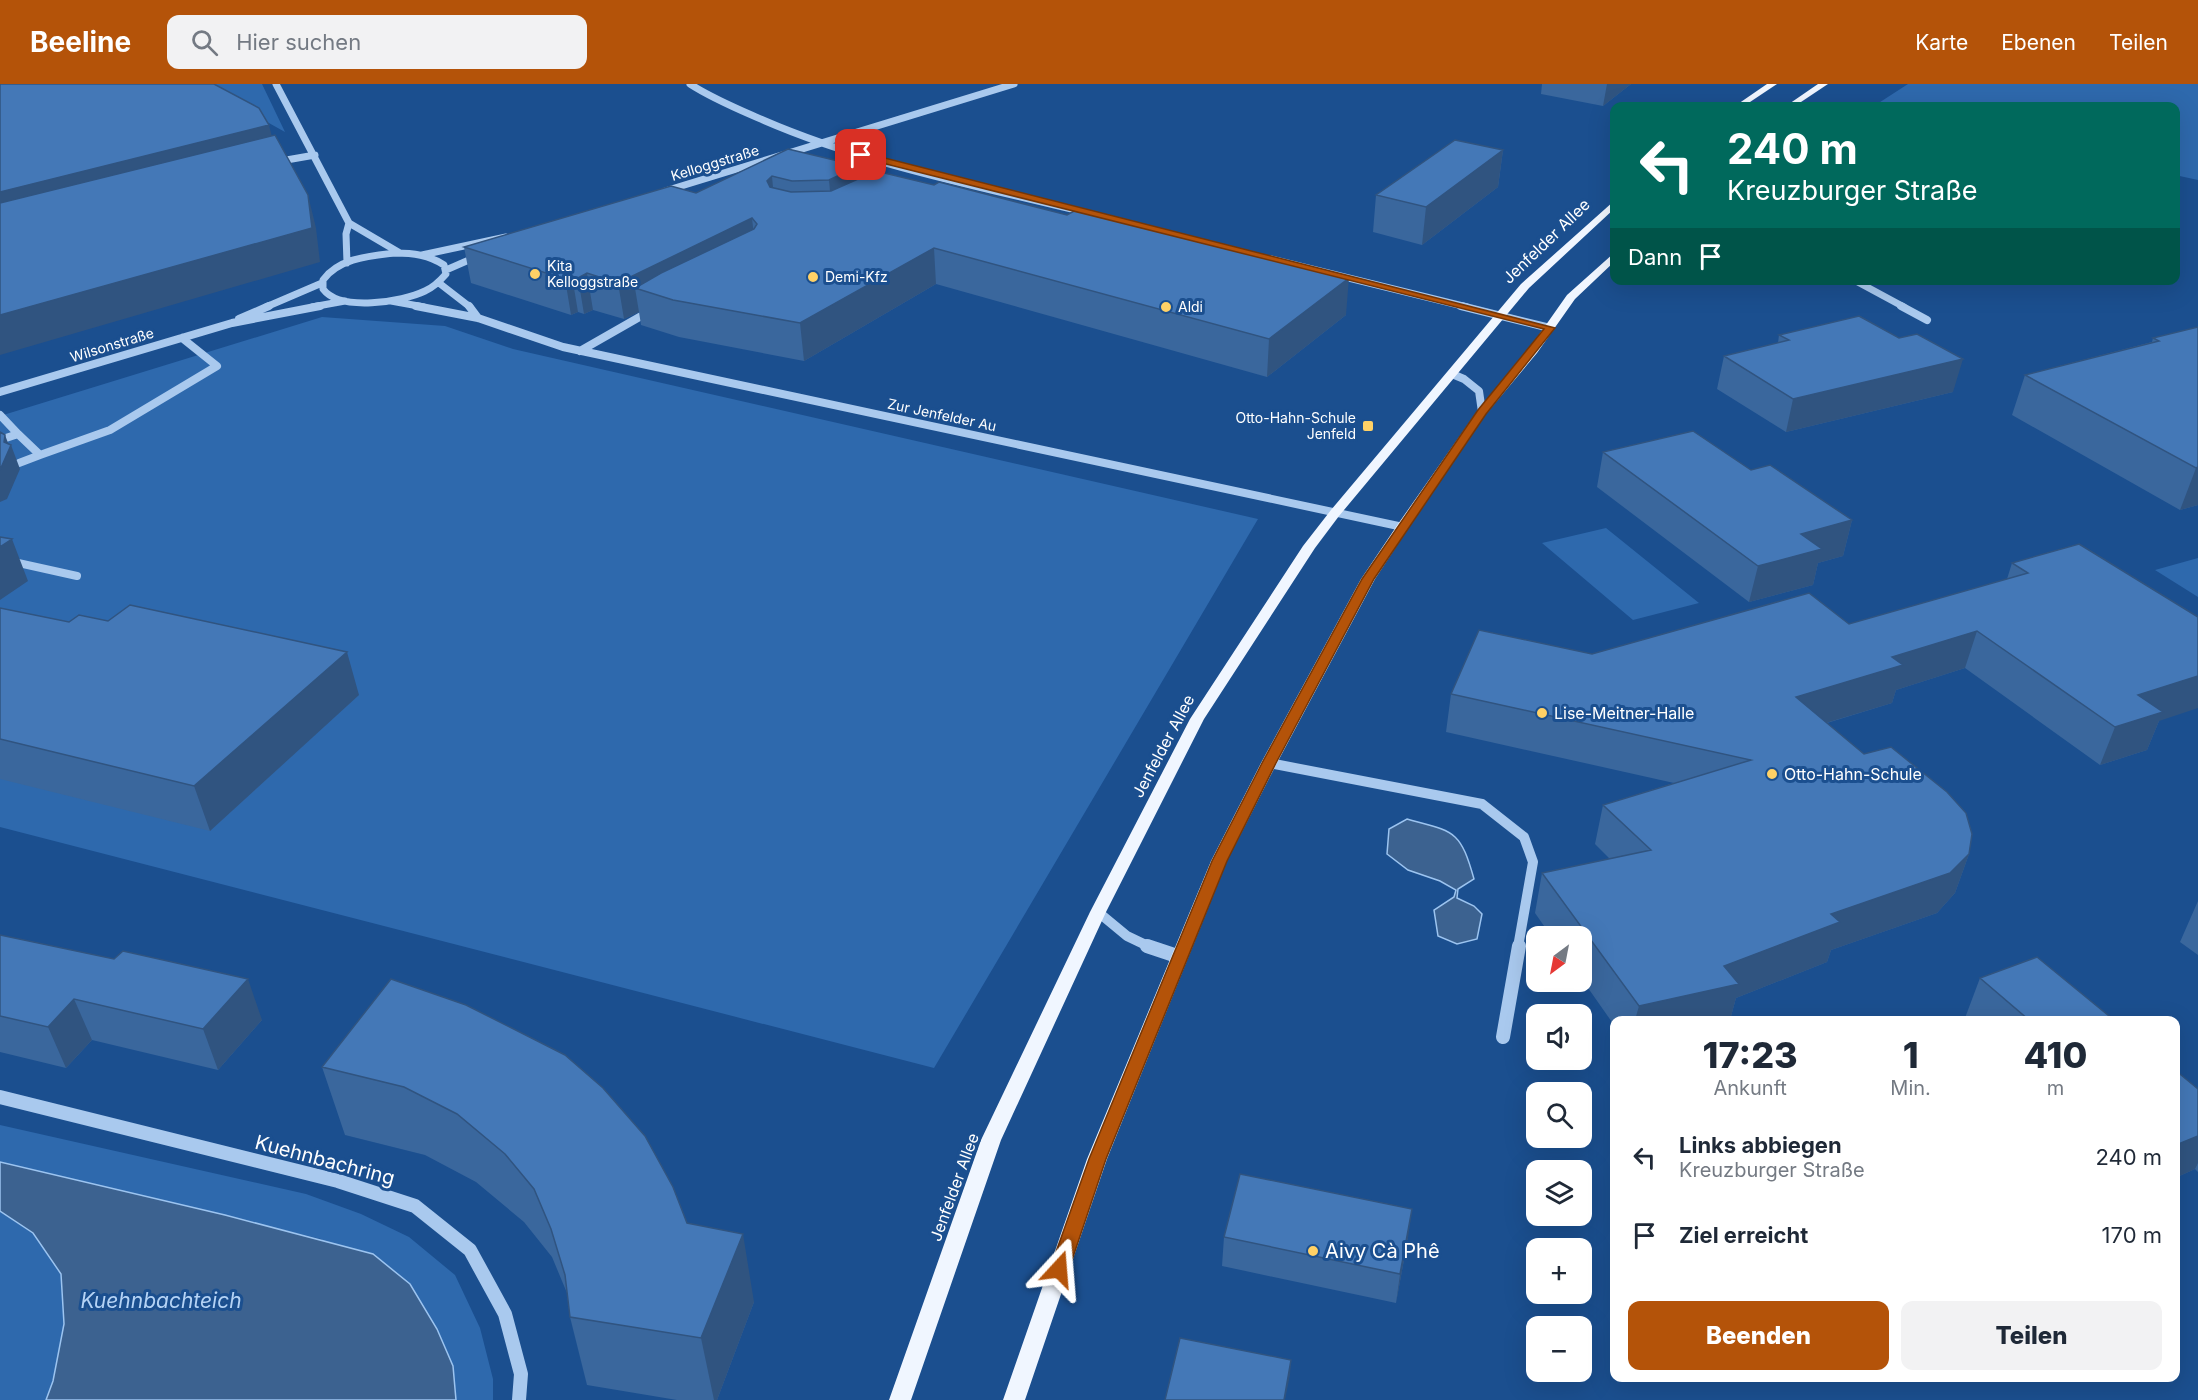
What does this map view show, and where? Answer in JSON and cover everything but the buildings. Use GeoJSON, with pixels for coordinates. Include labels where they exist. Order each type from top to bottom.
{"type":"FeatureCollection","features":[{"type":"Feature","properties":{"kind":"main road"},"geometry":{"type":"LineString","coordinates":[[1745,102],[1773,84]]}},
{"type":"Feature","properties":{"kind":"main road"},"geometry":{"type":"LineString","coordinates":[[1796,102],[1824,84]]}},
{"type":"Feature","properties":{"kind":"main road","name":"Jenfelder Allee"},"geometry":{"type":"LineString","coordinates":[[900,1400],[991,1140],[1098,912],[1197,719],[1310,546],[1335,513],[1534,276],[1610,208]]}},
{"type":"Feature","properties":{"kind":"main road"},"geometry":{"type":"LineString","coordinates":[[1014,1400],[1097,1159],[1220,861],[1269,763],[1368,579],[1403,527],[1482,412],[1550,328],[1571,297],[1610,260]]}},
{"type":"Feature","properties":{"kind":"street"},"geometry":{"type":"LineString","coordinates":[[276,84],[349,223],[400,253]]}},
{"type":"Feature","properties":{"kind":"street"},"geometry":{"type":"LineString","coordinates":[[690,84],[703,93],[775,126],[822,143],[1097,215]]}},
{"type":"Feature","properties":{"kind":"street","name":"Kelloggstraße"},"geometry":{"type":"LineString","coordinates":[[651,195],[1014,84]]}},
{"type":"Feature","properties":{"kind":"street"},"geometry":{"type":"LineString","coordinates":[[264,165],[315,155]]}},
{"type":"Feature","properties":{"kind":"street"},"geometry":{"type":"LineString","coordinates":[[911,182],[930,173]]}},
{"type":"Feature","properties":{"kind":"street"},"geometry":{"type":"LineString","coordinates":[[349,223],[346,234],[347,263],[372,256],[400,253],[422,255],[439,261],[446,270]]}},
{"type":"Feature","properties":{"kind":"street"},"geometry":{"type":"LineString","coordinates":[[422,255],[515,237],[495,249]]}},
{"type":"Feature","properties":{"kind":"street"},"geometry":{"type":"LineString","coordinates":[[391,301],[414,296],[439,283],[446,270],[486,253]]}},
{"type":"Feature","properties":{"kind":"street"},"geometry":{"type":"LineString","coordinates":[[1264,257],[1550,328]]}},
{"type":"Feature","properties":{"kind":"street","name":"Wilsonstraße"},"geometry":{"type":"LineString","coordinates":[[232,323],[259,309],[322,283],[327,274],[347,263]]}},
{"type":"Feature","properties":{"kind":"street"},"geometry":{"type":"LineString","coordinates":[[322,283],[325,292],[330,296],[345,301]]}},
{"type":"Feature","properties":{"kind":"street","name":"Zur Jenfelder Au"},"geometry":{"type":"LineString","coordinates":[[439,283],[468,304],[478,318]]}},
{"type":"Feature","properties":{"kind":"street"},"geometry":{"type":"LineString","coordinates":[[1863,285],[1928,320]]}},
{"type":"Feature","properties":{"kind":"street","name":"Wilsonstraße"},"geometry":{"type":"LineString","coordinates":[[0,392],[232,323],[345,301],[367,303],[391,301]]}},
{"type":"Feature","properties":{"kind":"street","name":"Zur Jenfelder Au"},"geometry":{"type":"LineString","coordinates":[[391,301],[478,318],[580,351],[1403,527]]}},
{"type":"Feature","properties":{"kind":"street"},"geometry":{"type":"LineString","coordinates":[[580,351],[659,307]]}},
{"type":"Feature","properties":{"kind":"street"},"geometry":{"type":"LineString","coordinates":[[19,463],[110,430],[218,366],[182,338]]}},
{"type":"Feature","properties":{"kind":"street"},"geometry":{"type":"LineString","coordinates":[[1452,374],[1464,379],[1479,391],[1482,412]]}},
{"type":"Feature","properties":{"kind":"street"},"geometry":{"type":"LineString","coordinates":[[0,415],[40,455]]}},
{"type":"Feature","properties":{"kind":"street"},"geometry":{"type":"LineString","coordinates":[[0,440],[18,434]]}},
{"type":"Feature","properties":{"kind":"street"},"geometry":{"type":"LineString","coordinates":[[0,559],[77,576]]}},
{"type":"Feature","properties":{"kind":"street"},"geometry":{"type":"LineString","coordinates":[[1269,763],[1482,804],[1524,837],[1533,862],[1503,1037]]}},
{"type":"Feature","properties":{"kind":"street"},"geometry":{"type":"LineString","coordinates":[[1098,912],[1120,933],[1133,941],[1180,957]]}},
{"type":"Feature","properties":{"kind":"street","name":"Kuehnbachring"},"geometry":{"type":"LineString","coordinates":[[0,1098],[338,1181],[415,1206],[470,1250],[505,1314],[521,1374],[519,1400]]}},
{"type":"Feature","properties":{"kind":"shaded area"},"geometry":{"type":"Polygon","coordinates":[[[199,84],[262,84],[285,132],[199,84]]]}},
{"type":"Feature","properties":{"kind":"shaded area"},"geometry":{"type":"Polygon","coordinates":[[[1908,84],[2198,84],[2198,180],[2180,176],[2180,102],[1880,102],[1908,84]]]}},
{"type":"Feature","properties":{"kind":"shaded area"},"geometry":{"type":"Polygon","coordinates":[[[322,317],[445,326],[513,349],[1258,519],[934,1068],[0,827],[0,416],[322,317]]]}},
{"type":"Feature","properties":{"kind":"shaded area"},"geometry":{"type":"Polygon","coordinates":[[[1606,528],[1699,603],[1633,620],[1542,543],[1606,528]]]}},
{"type":"Feature","properties":{"kind":"shaded area"},"geometry":{"type":"Polygon","coordinates":[[[2198,558],[2198,597],[2155,570],[2198,558]]]}},
{"type":"Feature","properties":{"kind":"shaded area"},"geometry":{"type":"Polygon","coordinates":[[[0,1125],[306,1194],[361,1214],[409,1237],[455,1275],[480,1328],[493,1379],[493,1400],[456,1400],[453,1366],[321,1239],[0,1162],[0,1125]]]}},
{"type":"Feature","properties":{"kind":"shaded area"},"geometry":{"type":"Polygon","coordinates":[[[0,1211],[33,1233],[61,1274],[64,1324],[53,1381],[46,1400],[0,1400],[0,1211]]]}},
{"type":"Feature","properties":{"kind":"water"},"geometry":{"type":"Polygon","coordinates":[[[1407,819],[1445,831],[1459,841],[1474,879],[1458,889],[1457,898],[1474,906],[1482,914],[1477,939],[1457,944],[1438,936],[1434,910],[1454,897],[1456,890],[1440,881],[1408,870],[1387,854],[1389,829],[1407,819]]]}},
{"type":"Feature","properties":{"kind":"water","name":"Kuehnbachteich"},"geometry":{"type":"Polygon","coordinates":[[[0,1162],[225,1215],[373,1254],[410,1284],[437,1329],[453,1366],[456,1400],[46,1400],[53,1381],[64,1324],[61,1274],[33,1233],[0,1211],[0,1162]]]}},
{"type":"Feature","properties":{"kind":"place","name":"Kita Kelloggstraße"},"geometry":{"type":"Point","coordinates":[535,274]}},
{"type":"Feature","properties":{"kind":"place","name":"Demi-Kfz"},"geometry":{"type":"Point","coordinates":[813,277]}},
{"type":"Feature","properties":{"kind":"place","name":"Aldi"},"geometry":{"type":"Point","coordinates":[1166,307]}},
{"type":"Feature","properties":{"kind":"place","name":"Otto-Hahn-Schule Jenfeld"},"geometry":{"type":"Point","coordinates":[1368,426]}},
{"type":"Feature","properties":{"kind":"place","name":"Lise-Meitner-Halle"},"geometry":{"type":"Point","coordinates":[1542,713]}},
{"type":"Feature","properties":{"kind":"place","name":"Otto-Hahn-Schule"},"geometry":{"type":"Point","coordinates":[1772,774]}},
{"type":"Feature","properties":{"kind":"place","name":"Aivy Cà Phê"},"geometry":{"type":"Point","coordinates":[1313,1251]}},
{"type":"Feature","properties":{"kind":"route"},"geometry":{"type":"LineString","coordinates":[[861,155],[1550,328],[1482,412],[1368,579],[1269,763],[1220,861],[1097,1159],[1059,1269]]}}]}
